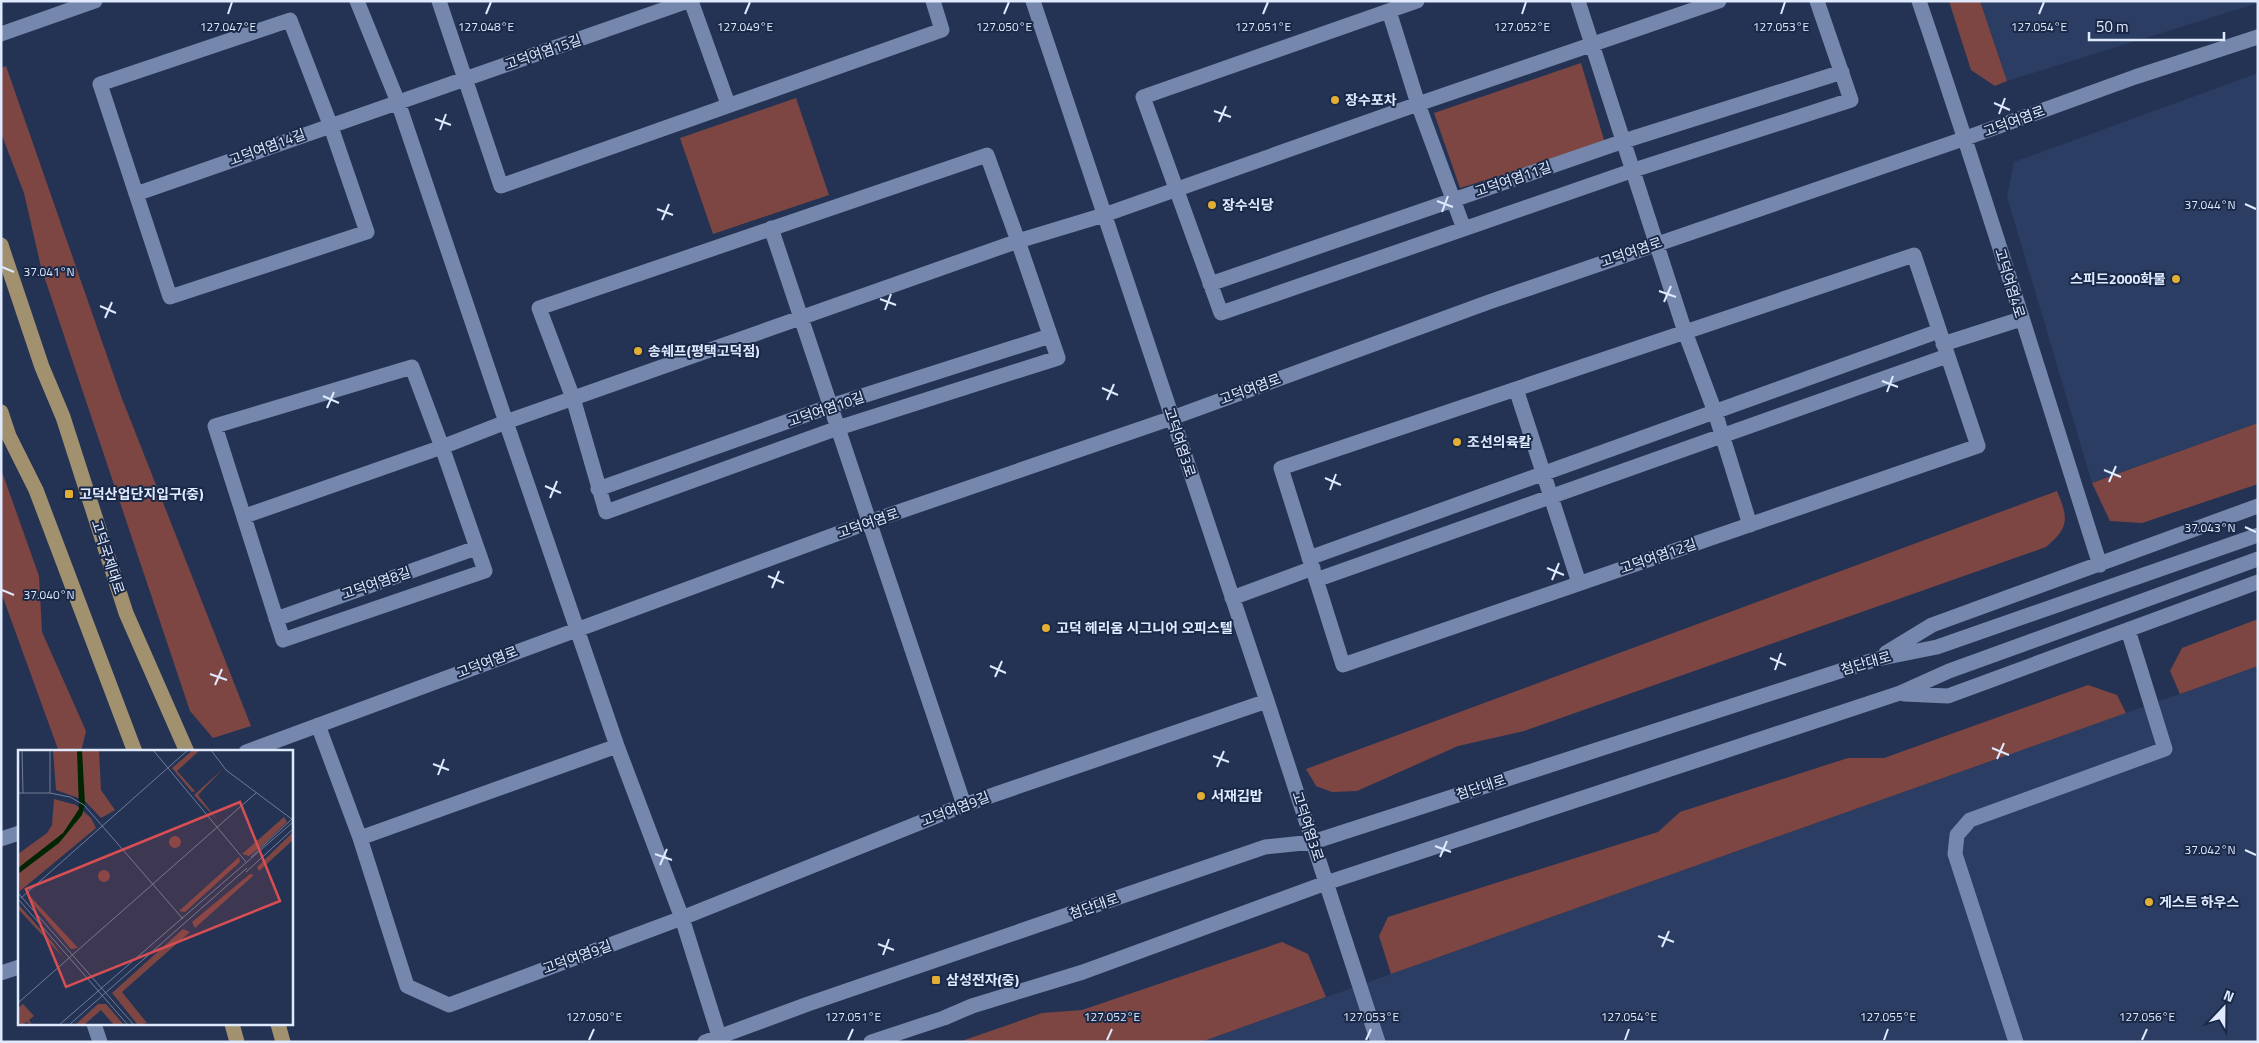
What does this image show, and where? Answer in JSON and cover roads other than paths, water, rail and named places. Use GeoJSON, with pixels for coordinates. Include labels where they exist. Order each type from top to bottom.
{"type":"FeatureCollection","features":[{"type":"Feature","properties":{"kind":"main road","name":"고덕국제대로"},"geometry":{"type":"LineString","coordinates":[[1,245],[42,367],[63,417],[126,613],[186,750]]}},
{"type":"Feature","properties":{"kind":"main road"},"geometry":{"type":"LineString","coordinates":[[1,412],[9,436],[36,490],[134,750]]}},
{"type":"Feature","properties":{"kind":"main road"},"geometry":{"type":"LineString","coordinates":[[233,1026],[237,1042]]}},
{"type":"Feature","properties":{"kind":"main road"},"geometry":{"type":"LineString","coordinates":[[279,1026],[283,1042]]}},
{"type":"Feature","properties":{"kind":"street"},"geometry":{"type":"LineString","coordinates":[[1,34],[95,1]]}},
{"type":"Feature","properties":{"kind":"street"},"geometry":{"type":"LineString","coordinates":[[357,1],[398,102],[576,629],[682,918],[720,1036]]}},
{"type":"Feature","properties":{"kind":"street"},"geometry":{"type":"LineString","coordinates":[[439,1],[501,186],[728,104],[942,30],[933,1]]}},
{"type":"Feature","properties":{"kind":"street"},"geometry":{"type":"LineString","coordinates":[[690,1],[728,104]]}},
{"type":"Feature","properties":{"kind":"street","name":"고덕여염15길"},"geometry":{"type":"LineString","coordinates":[[398,102],[690,1]]}},
{"type":"Feature","properties":{"kind":"street","name":"고덕여염3로"},"geometry":{"type":"LineString","coordinates":[[1033,1],[1267,701],[1378,1042]]}},
{"type":"Feature","properties":{"kind":"street"},"geometry":{"type":"LineString","coordinates":[[1417,1],[1143,97],[1221,313],[1634,170],[1851,100],[1817,1]]}},
{"type":"Feature","properties":{"kind":"street"},"geometry":{"type":"LineString","coordinates":[[1578,1],[1656,243],[1715,412],[1750,524]]}},
{"type":"Feature","properties":{"kind":"street"},"geometry":{"type":"LineString","coordinates":[[245,516],[1018,241],[1104,216],[1418,104],[1719,1]]}},
{"type":"Feature","properties":{"kind":"street","name":"고덕여염4로"},"geometry":{"type":"LineString","coordinates":[[1919,1],[1966,138],[2021,319],[2100,565]]}},
{"type":"Feature","properties":{"kind":"street"},"geometry":{"type":"LineString","coordinates":[[1389,11],[1418,104],[1464,229]]}},
{"type":"Feature","properties":{"kind":"street"},"geometry":{"type":"LineString","coordinates":[[290,20],[330,124],[367,232],[170,297],[136,194],[100,84],[290,20]]}},
{"type":"Feature","properties":{"kind":"street","name":"고덕여염로"},"geometry":{"type":"LineString","coordinates":[[252,750],[869,522],[1172,418],[1656,243],[1966,138],[2135,77],[2258,37]]}},
{"type":"Feature","properties":{"kind":"street","name":"고덕여염11길"},"geometry":{"type":"LineString","coordinates":[[1210,284],[1624,141],[1842,72]]}},
{"type":"Feature","properties":{"kind":"street","name":"고덕여염14길"},"geometry":{"type":"LineString","coordinates":[[136,194],[330,124],[398,102]]}},
{"type":"Feature","properties":{"kind":"street"},"geometry":{"type":"LineString","coordinates":[[987,155],[1018,241],[1058,358],[838,428],[606,512],[573,398],[539,308],[987,155]]}},
{"type":"Feature","properties":{"kind":"street"},"geometry":{"type":"LineString","coordinates":[[771,228],[964,805]]}},
{"type":"Feature","properties":{"kind":"street","name":"고덕여염12길"},"geometry":{"type":"LineString","coordinates":[[1914,254],[1943,343],[1978,446],[1343,665],[1281,468],[1914,254]]}},
{"type":"Feature","properties":{"kind":"street"},"geometry":{"type":"LineString","coordinates":[[1232,598],[1313,568],[1545,473],[1715,412],[2021,319]]}},
{"type":"Feature","properties":{"kind":"street","name":"고덕여염10길"},"geometry":{"type":"LineString","coordinates":[[598,489],[831,406],[1050,336]]}},
{"type":"Feature","properties":{"kind":"street"},"geometry":{"type":"LineString","coordinates":[[1313,568],[1552,496],[1721,436],[1943,343]]}},
{"type":"Feature","properties":{"kind":"street"},"geometry":{"type":"LineString","coordinates":[[412,367],[442,447],[484,571],[283,640],[245,516],[215,426],[412,367]]}},
{"type":"Feature","properties":{"kind":"street"},"geometry":{"type":"LineString","coordinates":[[1516,389],[1545,473],[1579,584]]}},
{"type":"Feature","properties":{"kind":"street"},"geometry":{"type":"LineString","coordinates":[[1877,659],[1932,625],[2258,506]]}},
{"type":"Feature","properties":{"kind":"street","name":"첨단대로"},"geometry":{"type":"LineString","coordinates":[[705,1042],[1265,847],[1313,842],[1877,659],[1937,647],[2258,535]]}},
{"type":"Feature","properties":{"kind":"street","name":"고덕여염8길"},"geometry":{"type":"LineString","coordinates":[[276,619],[476,548]]}},
{"type":"Feature","properties":{"kind":"street"},"geometry":{"type":"LineString","coordinates":[[871,1042],[944,1018],[972,1006],[1083,972],[1326,883],[1900,693],[1949,671],[2258,559]]}},
{"type":"Feature","properties":{"kind":"street"},"geometry":{"type":"LineString","coordinates":[[1900,693],[1948,696],[2258,582]]}},
{"type":"Feature","properties":{"kind":"street"},"geometry":{"type":"LineString","coordinates":[[2016,1042],[1955,854],[1957,835],[1970,820],[2165,749],[2128,630]]}},
{"type":"Feature","properties":{"kind":"street","name":"고덕여염9길"},"geometry":{"type":"LineString","coordinates":[[318,726],[360,838],[407,986],[450,1004],[682,918],[964,805],[1267,701]]}},
{"type":"Feature","properties":{"kind":"street"},"geometry":{"type":"LineString","coordinates":[[360,838],[618,746]]}},
{"type":"Feature","properties":{"kind":"street"},"geometry":{"type":"LineString","coordinates":[[1,839],[18,833]]}},
{"type":"Feature","properties":{"kind":"street"},"geometry":{"type":"LineString","coordinates":[[1,973],[18,968]]}},
{"type":"Feature","properties":{"kind":"street"},"geometry":{"type":"LineString","coordinates":[[95,1026],[100,1042]]}},
{"type":"Feature","properties":{"kind":"place","name":"장수포차"},"geometry":{"type":"Point","coordinates":[1335,100]}},
{"type":"Feature","properties":{"kind":"place","name":"장수식당"},"geometry":{"type":"Point","coordinates":[1212,205]}},
{"type":"Feature","properties":{"kind":"place","name":"스피드2000화물"},"geometry":{"type":"Point","coordinates":[2176,279]}},
{"type":"Feature","properties":{"kind":"place","name":"송쉐프(평택고덕점)"},"geometry":{"type":"Point","coordinates":[638,351]}},
{"type":"Feature","properties":{"kind":"place","name":"조선의육칼"},"geometry":{"type":"Point","coordinates":[1457,442]}},
{"type":"Feature","properties":{"kind":"place","name":"고덕산업단지입구(중)"},"geometry":{"type":"Point","coordinates":[69,494]}},
{"type":"Feature","properties":{"kind":"place","name":"고덕 헤리움 시그니어 오피스텔"},"geometry":{"type":"Point","coordinates":[1046,628]}},
{"type":"Feature","properties":{"kind":"place","name":"서재김밥"},"geometry":{"type":"Point","coordinates":[1201,796]}},
{"type":"Feature","properties":{"kind":"place","name":"게스트 하우스"},"geometry":{"type":"Point","coordinates":[2149,902]}},
{"type":"Feature","properties":{"kind":"place","name":"삼성전자(중)"},"geometry":{"type":"Point","coordinates":[936,980]}}]}
